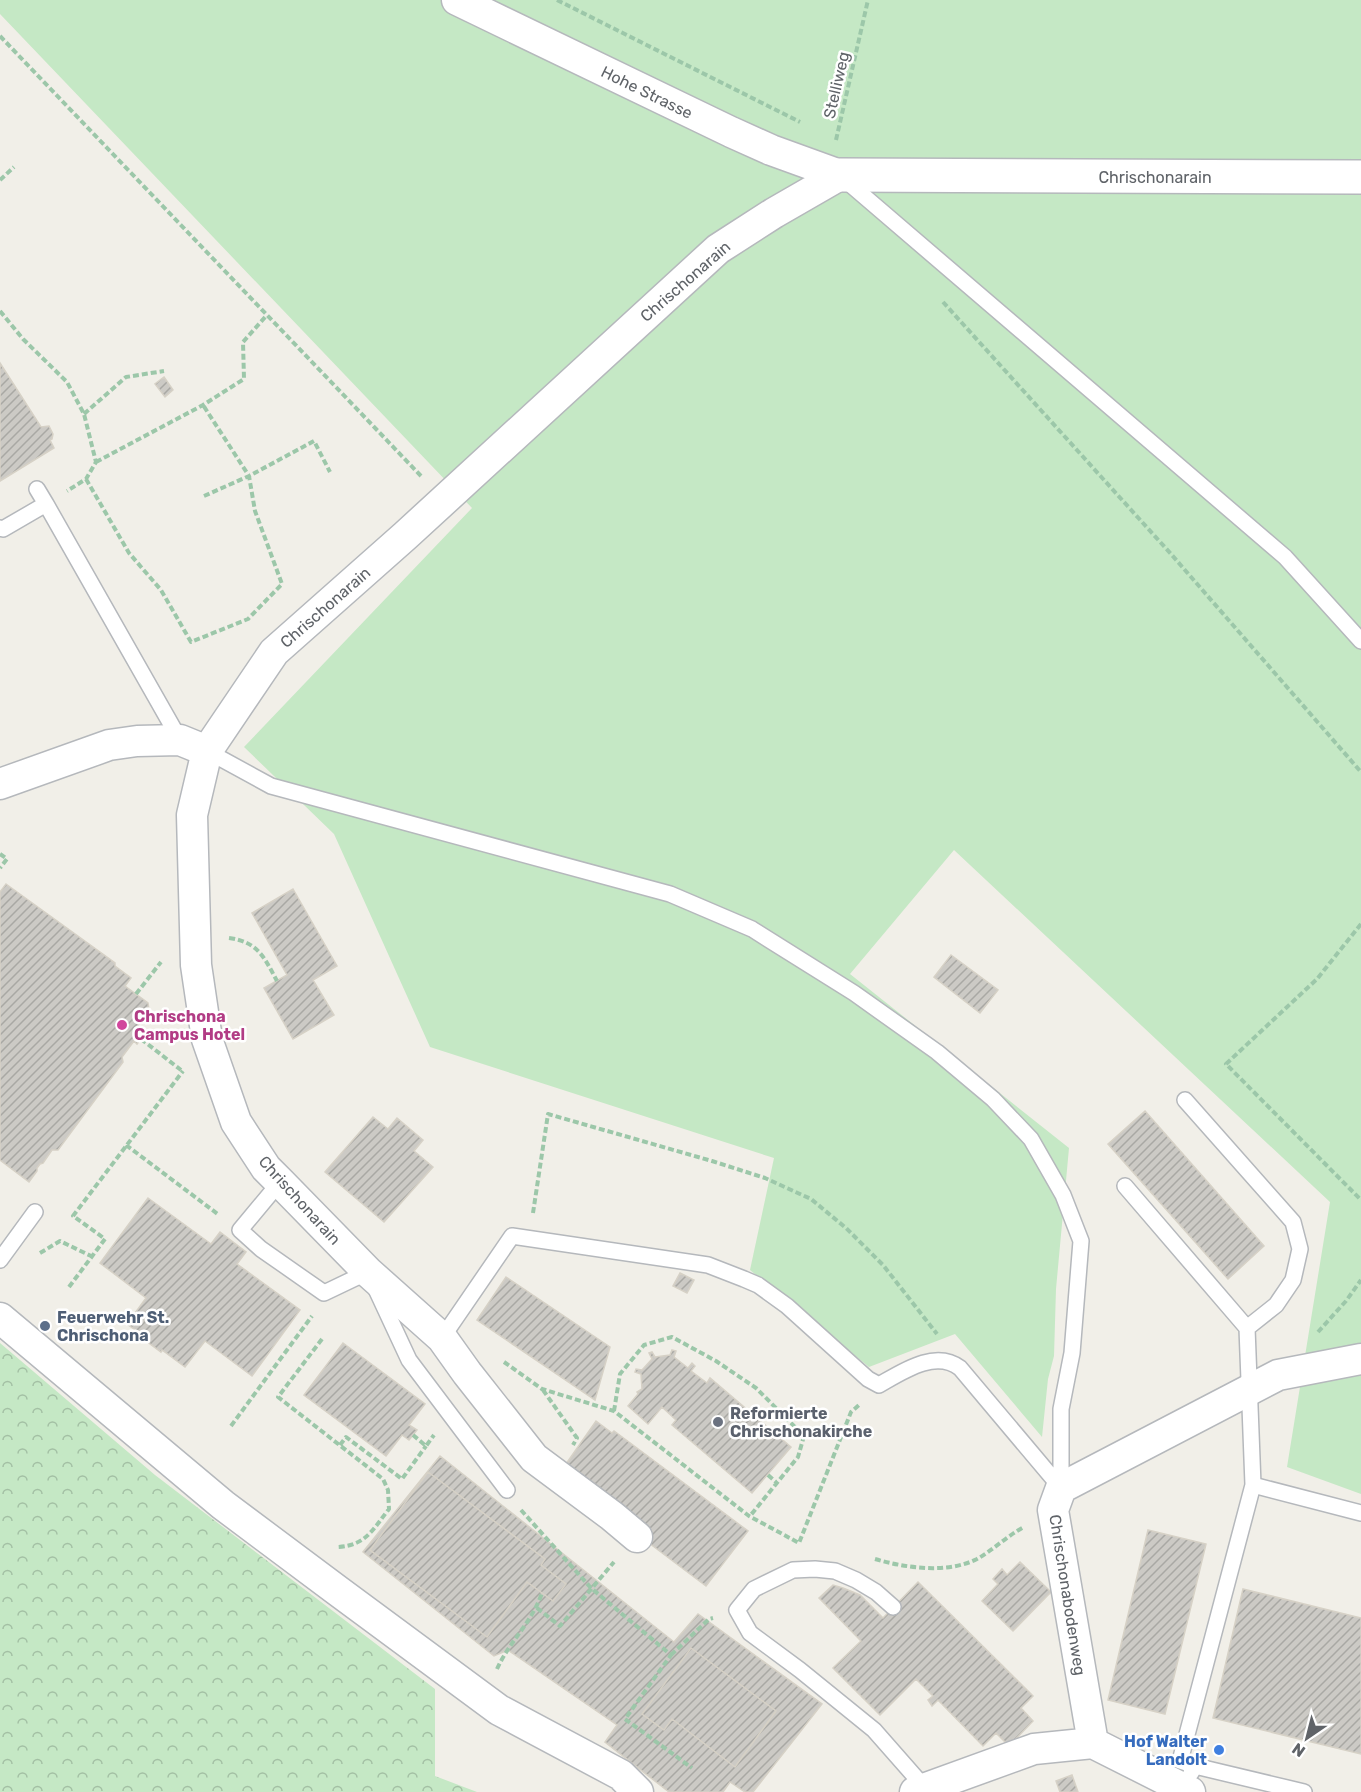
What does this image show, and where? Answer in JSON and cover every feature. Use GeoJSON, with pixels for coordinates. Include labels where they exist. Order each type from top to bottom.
{"type":"FeatureCollection","features":[{"type":"Feature","properties":{"kind":"street","name":"Hohe Strasse"},"geometry":{"type":"LineString","coordinates":[[457,0],[731,132],[840,176]]}},
{"type":"Feature","properties":{"kind":"street","name":"Chrischonarain"},"geometry":{"type":"LineString","coordinates":[[637,1537],[534,1458],[442,1338],[368,1272],[266,1168],[236,1122],[207,1039],[196,965],[192,815],[193,746],[274,652],[718,249],[774,213],[840,176],[1361,177]]}},
{"type":"Feature","properties":{"kind":"street"},"geometry":{"type":"LineString","coordinates":[[0,784],[109,745],[137,741],[193,746]]}},
{"type":"Feature","properties":{"kind":"street"},"geometry":{"type":"LineString","coordinates":[[0,1318],[224,1505],[498,1710],[621,1775],[638,1792]]}},
{"type":"Feature","properties":{"kind":"street"},"geometry":{"type":"LineString","coordinates":[[1057,1499],[1278,1375],[1361,1359]]}},
{"type":"Feature","properties":{"kind":"street","name":"Chrischonabodenweg"},"geometry":{"type":"LineString","coordinates":[[1057,1499],[1093,1743]]}},
{"type":"Feature","properties":{"kind":"street"},"geometry":{"type":"LineString","coordinates":[[920,1790],[1034,1749],[1093,1743],[1189,1782]]}},
{"type":"Feature","properties":{"kind":"lane"},"geometry":{"type":"LineString","coordinates":[[840,176],[1285,557],[1361,641]]}},
{"type":"Feature","properties":{"kind":"lane"},"geometry":{"type":"LineString","coordinates":[[37,489],[193,746],[271,786],[670,894],[752,928],[854,993],[938,1053],[985,1093],[1031,1139],[1063,1195],[1081,1241],[1072,1353],[1061,1409],[1057,1499]]}},
{"type":"Feature","properties":{"kind":"lane"},"geometry":{"type":"LineString","coordinates":[[0,528],[3,529],[46,504]]}},
{"type":"Feature","properties":{"kind":"lane"},"geometry":{"type":"LineString","coordinates":[[1185,1100],[1293,1222],[1300,1249],[1293,1280],[1276,1305],[1247,1328]]}},
{"type":"Feature","properties":{"kind":"lane"},"geometry":{"type":"LineString","coordinates":[[280,1182],[240,1230],[261,1248],[324,1293],[368,1272],[409,1360],[507,1490]]}},
{"type":"Feature","properties":{"kind":"lane"},"geometry":{"type":"LineString","coordinates":[[1125,1186],[1247,1328],[1252,1485],[1180,1761],[1189,1782],[1304,1792]]}},
{"type":"Feature","properties":{"kind":"lane"},"geometry":{"type":"LineString","coordinates":[[0,1260],[35,1212]]}},
{"type":"Feature","properties":{"kind":"lane"},"geometry":{"type":"LineString","coordinates":[[442,1338],[512,1236],[708,1265],[758,1285],[787,1306],[850,1365],[879,1385],[915,1365],[951,1361],[960,1368],[1057,1499]]}},
{"type":"Feature","properties":{"kind":"lane"},"geometry":{"type":"LineString","coordinates":[[1252,1485],[1361,1513]]}},
{"type":"Feature","properties":{"kind":"lane"},"geometry":{"type":"LineString","coordinates":[[893,1607],[876,1592],[856,1580],[835,1571],[815,1569],[792,1570],[754,1589],[737,1610],[750,1633],[800,1670],[874,1731],[920,1790]]}},
{"type":"Feature","properties":{"kind":"path"},"geometry":{"type":"LineString","coordinates":[[557,0],[801,123]]}},
{"type":"Feature","properties":{"kind":"path","name":"Stelliweg"},"geometry":{"type":"LineString","coordinates":[[840,176],[834,148],[868,0]]}},
{"type":"Feature","properties":{"kind":"path"},"geometry":{"type":"LineString","coordinates":[[0,36],[444,500]]}},
{"type":"Feature","properties":{"kind":"path"},"geometry":{"type":"LineString","coordinates":[[0,180],[14,167]]}},
{"type":"Feature","properties":{"kind":"path"},"geometry":{"type":"LineString","coordinates":[[938,295],[1171,554],[1361,772]]}},
{"type":"Feature","properties":{"kind":"path"},"geometry":{"type":"LineString","coordinates":[[0,311],[23,339],[67,382],[84,414],[96,462]]}},
{"type":"Feature","properties":{"kind":"path"},"geometry":{"type":"LineString","coordinates":[[46,504],[86,479],[96,462],[203,405],[244,379],[243,342],[267,315]]}},
{"type":"Feature","properties":{"kind":"path"},"geometry":{"type":"LineString","coordinates":[[84,414],[126,378],[164,371]]}},
{"type":"Feature","properties":{"kind":"path"},"geometry":{"type":"LineString","coordinates":[[86,479],[129,553],[161,590],[191,642],[248,619],[282,584],[255,511],[249,476],[203,405]]}},
{"type":"Feature","properties":{"kind":"path"},"geometry":{"type":"LineString","coordinates":[[204,496],[249,476],[314,441],[330,472]]}},
{"type":"Feature","properties":{"kind":"path"},"geometry":{"type":"LineString","coordinates":[[0,854],[7,859],[0,868]]}},
{"type":"Feature","properties":{"kind":"path"},"geometry":{"type":"LineString","coordinates":[[1361,924],[1317,979],[1226,1064],[1361,1200]]}},
{"type":"Feature","properties":{"kind":"path"},"geometry":{"type":"LineString","coordinates":[[196,951],[224,937],[246,940],[265,959],[277,981]]}},
{"type":"Feature","properties":{"kind":"path"},"geometry":{"type":"LineString","coordinates":[[69,1287],[105,1239],[73,1216],[183,1071]]}},
{"type":"Feature","properties":{"kind":"path"},"geometry":{"type":"LineString","coordinates":[[530,1237],[548,1114],[712,1161],[765,1178],[810,1199],[846,1228],[883,1265],[946,1343],[960,1368]]}},
{"type":"Feature","properties":{"kind":"path"},"geometry":{"type":"LineString","coordinates":[[126,1145],[240,1230]]}},
{"type":"Feature","properties":{"kind":"path"},"geometry":{"type":"LineString","coordinates":[[41,1252],[60,1241],[91,1256]]}},
{"type":"Feature","properties":{"kind":"path"},"geometry":{"type":"LineString","coordinates":[[1314,1336],[1346,1301],[1361,1280]]}},
{"type":"Feature","properties":{"kind":"path"},"geometry":{"type":"LineString","coordinates":[[231,1426],[310,1320]]}},
{"type":"Feature","properties":{"kind":"path"},"geometry":{"type":"LineString","coordinates":[[614,1411],[620,1374],[644,1345],[672,1337],[716,1360],[756,1388],[804,1436],[798,1456],[749,1516]]}},
{"type":"Feature","properties":{"kind":"path"},"geometry":{"type":"LineString","coordinates":[[322,1339],[278,1398],[383,1479],[388,1490],[389,1509],[365,1540],[345,1547],[327,1547]]}},
{"type":"Feature","properties":{"kind":"path"},"geometry":{"type":"LineString","coordinates":[[497,1358],[542,1389],[614,1411],[749,1516],[799,1543],[807,1542]]}},
{"type":"Feature","properties":{"kind":"path"},"geometry":{"type":"LineString","coordinates":[[542,1389],[572,1430]]}},
{"type":"Feature","properties":{"kind":"path"},"geometry":{"type":"LineString","coordinates":[[774,1580],[799,1543],[851,1412]]}},
{"type":"Feature","properties":{"kind":"path"},"geometry":{"type":"LineString","coordinates":[[340,1445],[346,1437],[402,1479],[426,1446]]}},
{"type":"Feature","properties":{"kind":"path"},"geometry":{"type":"LineString","coordinates":[[768,1475],[776,1482]]}},
{"type":"Feature","properties":{"kind":"path"},"geometry":{"type":"LineString","coordinates":[[507,1490],[526,1516],[591,1588],[671,1655]]}},
{"type":"Feature","properties":{"kind":"path"},"geometry":{"type":"LineString","coordinates":[[865,1556],[896,1565],[954,1567],[976,1559],[1057,1499]]}},
{"type":"Feature","properties":{"kind":"path"},"geometry":{"type":"LineString","coordinates":[[537,1608],[560,1626],[591,1588]]}},
{"type":"Feature","properties":{"kind":"path"},"geometry":{"type":"LineString","coordinates":[[502,1657],[537,1608],[542,1593]]}},
{"type":"Feature","properties":{"kind":"path"},"geometry":{"type":"LineString","coordinates":[[692,1768],[625,1719],[671,1655],[709,1619],[737,1610]]}},
{"type":"Feature","properties":{"kind":"green space"},"geometry":{"type":"Polygon","coordinates":[[[0,0],[1361,0],[1361,1494],[1287,1467],[1330,1202],[954,850],[850,974],[1069,1148],[1056,1289],[1054,1356],[1048,1379],[1042,1437],[955,1334],[869,1367],[750,1270],[774,1158],[430,1047],[334,834],[244,747],[472,508],[0,14],[0,0]]]}},
{"type":"Feature","properties":{"kind":"green space"},"geometry":{"type":"Polygon","coordinates":[[[0,1343],[155,1475],[435,1689],[435,1776],[477,1792],[0,1792],[0,1343]]]}},
{"type":"Feature","properties":{"kind":"building"},"geometry":{"type":"Polygon","coordinates":[[[0,363],[41,427],[49,426],[53,434],[50,440],[54,448],[0,481],[0,363]]]}},
{"type":"Feature","properties":{"kind":"building"},"geometry":{"type":"Polygon","coordinates":[[[164,377],[173,390],[165,397],[155,384],[164,377]]]}},
{"type":"Feature","properties":{"kind":"building"},"geometry":{"type":"Polygon","coordinates":[[[6,884],[115,963],[115,966],[131,978],[125,986],[148,1003],[149,1010],[138,1026],[146,1032],[137,1044],[134,1041],[122,1057],[123,1062],[58,1150],[52,1150],[29,1182],[0,1160],[0,892],[6,884]]]}},
{"type":"Feature","properties":{"kind":"building"},"geometry":{"type":"Polygon","coordinates":[[[293,889],[337,966],[313,980],[334,1015],[293,1039],[264,988],[287,975],[252,913],[293,889]]]}},
{"type":"Feature","properties":{"kind":"building"},"geometry":{"type":"Polygon","coordinates":[[[951,955],[998,990],[980,1013],[934,977],[951,955]]]}},
{"type":"Feature","properties":{"kind":"building"},"geometry":{"type":"Polygon","coordinates":[[[1145,1111],[1264,1246],[1228,1279],[1108,1144],[1145,1111]]]}},
{"type":"Feature","properties":{"kind":"building"},"geometry":{"type":"Polygon","coordinates":[[[373,1117],[388,1129],[397,1118],[423,1140],[414,1151],[433,1167],[384,1222],[325,1172],[373,1117]]]}},
{"type":"Feature","properties":{"kind":"building"},"geometry":{"type":"Polygon","coordinates":[[[148,1198],[211,1244],[220,1232],[246,1252],[237,1264],[300,1310],[252,1376],[205,1341],[185,1367],[146,1341],[148,1339],[127,1324],[146,1298],[100,1263],[148,1198]]]}},
{"type":"Feature","properties":{"kind":"building"},"geometry":{"type":"Polygon","coordinates":[[[680,1273],[694,1280],[687,1293],[673,1286],[680,1273]]]}},
{"type":"Feature","properties":{"kind":"building"},"geometry":{"type":"Polygon","coordinates":[[[506,1277],[610,1347],[595,1400],[477,1320],[506,1277]]]}},
{"type":"Feature","properties":{"kind":"building"},"geometry":{"type":"Polygon","coordinates":[[[343,1343],[425,1404],[409,1425],[417,1430],[409,1440],[402,1435],[386,1456],[304,1395],[343,1343]]]}},
{"type":"Feature","properties":{"kind":"building","name":"Reformierte Chrischonakirche"},"geometry":{"type":"Polygon","coordinates":[[[672,1350],[676,1351],[674,1357],[688,1368],[692,1363],[695,1366],[691,1371],[707,1383],[710,1378],[791,1447],[752,1493],[672,1425],[676,1420],[662,1407],[648,1424],[628,1406],[638,1394],[637,1392],[642,1389],[641,1374],[635,1372],[636,1369],[642,1370],[652,1359],[649,1353],[652,1352],[655,1357],[670,1355],[672,1350]]]}},
{"type":"Feature","properties":{"kind":"building"},"geometry":{"type":"Polygon","coordinates":[[[596,1421],[612,1433],[614,1431],[748,1531],[706,1586],[633,1531],[566,1464],[596,1421]]]}},
{"type":"Feature","properties":{"kind":"building"},"geometry":{"type":"Polygon","coordinates":[[[440,1456],[674,1642],[698,1614],[822,1704],[753,1792],[745,1792],[730,1782],[723,1792],[669,1792],[605,1742],[617,1725],[508,1650],[494,1656],[363,1552],[440,1456]]]}},
{"type":"Feature","properties":{"kind":"building"},"geometry":{"type":"Polygon","coordinates":[[[428,1472],[545,1559],[541,1565],[566,1584],[553,1601],[527,1582],[487,1637],[370,1550],[428,1472]]]}},
{"type":"Feature","properties":{"kind":"building"},"geometry":{"type":"Polygon","coordinates":[[[1148,1530],[1206,1544],[1165,1714],[1108,1700],[1148,1530]]]}},
{"type":"Feature","properties":{"kind":"building"},"geometry":{"type":"Polygon","coordinates":[[[1020,1562],[1051,1592],[1013,1631],[982,1601],[998,1584],[993,1579],[1002,1569],[1007,1575],[1020,1562]]]}},
{"type":"Feature","properties":{"kind":"building"},"geometry":{"type":"Polygon","coordinates":[[[918,1582],[1033,1696],[1021,1708],[1033,1721],[1009,1746],[996,1733],[983,1746],[938,1700],[932,1706],[928,1700],[933,1696],[916,1679],[880,1715],[833,1668],[861,1641],[819,1598],[833,1585],[843,1588],[860,1595],[883,1618],[918,1582]]]}},
{"type":"Feature","properties":{"kind":"building"},"geometry":{"type":"Polygon","coordinates":[[[1243,1589],[1361,1618],[1361,1754],[1213,1718],[1243,1589]]]}},
{"type":"Feature","properties":{"kind":"building"},"geometry":{"type":"Polygon","coordinates":[[[691,1648],[776,1711],[735,1767],[672,1719],[664,1730],[642,1714],[691,1648]]]}},
{"type":"Feature","properties":{"kind":"building"},"geometry":{"type":"Polygon","coordinates":[[[1072,1775],[1078,1792],[1060,1792],[1056,1781],[1072,1775]]]}},
{"type":"Feature","properties":{"kind":"place","name":"Chrischona Campus Hotel"},"geometry":{"type":"Point","coordinates":[122,1025]}},
{"type":"Feature","properties":{"kind":"place","name":"Feuerwehr St. Chrischona"},"geometry":{"type":"Point","coordinates":[45,1326]}},
{"type":"Feature","properties":{"kind":"place","name":"Reformierte Chrischonakirche"},"geometry":{"type":"Point","coordinates":[718,1422]}},
{"type":"Feature","properties":{"kind":"place","name":"Hof Walter Landolt"},"geometry":{"type":"Point","coordinates":[1219,1750]}}]}
